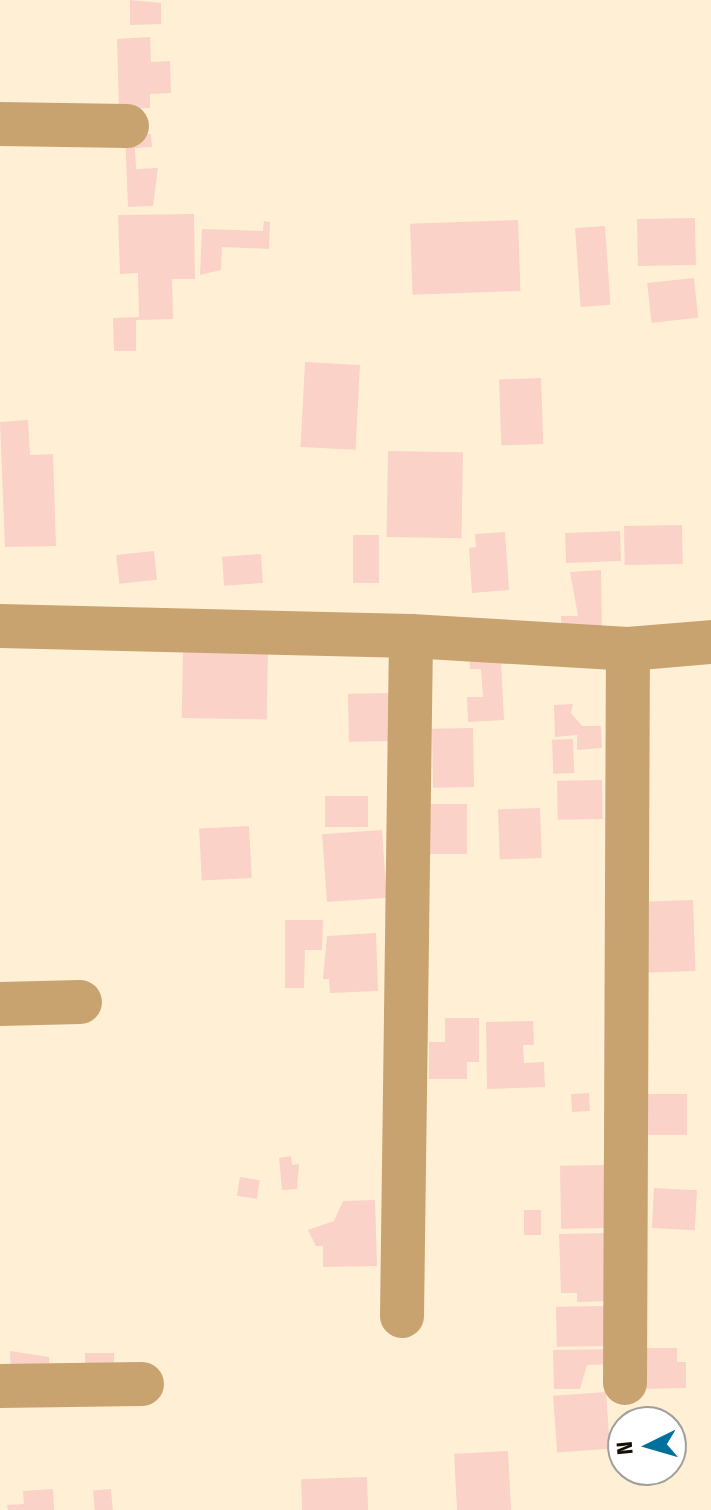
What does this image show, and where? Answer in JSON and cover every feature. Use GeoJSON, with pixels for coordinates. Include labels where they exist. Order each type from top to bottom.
{"type":"FeatureCollection","features":[{"type":"Feature","properties":{"kind":"street"},"geometry":{"type":"LineString","coordinates":[[0,124],[127,126]]}},
{"type":"Feature","properties":{"kind":"street"},"geometry":{"type":"LineString","coordinates":[[0,626],[411,636],[628,649],[711,642]]}},
{"type":"Feature","properties":{"kind":"street"},"geometry":{"type":"LineString","coordinates":[[402,1316],[411,636]]}},
{"type":"Feature","properties":{"kind":"street"},"geometry":{"type":"LineString","coordinates":[[625,1383],[628,649]]}},
{"type":"Feature","properties":{"kind":"street"},"geometry":{"type":"LineString","coordinates":[[0,1004],[80,1002]]}},
{"type":"Feature","properties":{"kind":"street"},"geometry":{"type":"LineString","coordinates":[[0,1386],[142,1384]]}},
{"type":"Feature","properties":{"kind":"building"},"geometry":{"type":"Polygon","coordinates":[[[130,0],[161,3],[161,24],[130,25],[130,0]]]}},
{"type":"Feature","properties":{"kind":"building"},"geometry":{"type":"Polygon","coordinates":[[[150,37],[151,62],[170,61],[171,93],[150,94],[150,108],[119,109],[117,39],[150,37]]]}},
{"type":"Feature","properties":{"kind":"building"},"geometry":{"type":"Polygon","coordinates":[[[151,134],[152,147],[135,148],[136,169],[158,168],[153,206],[128,207],[125,135],[151,134]]]}},
{"type":"Feature","properties":{"kind":"building"},"geometry":{"type":"Polygon","coordinates":[[[194,214],[195,279],[172,279],[173,319],[136,320],[136,351],[114,351],[113,318],[139,317],[138,273],[120,274],[118,215],[194,214]]]}},
{"type":"Feature","properties":{"kind":"building"},"geometry":{"type":"Polygon","coordinates":[[[695,218],[696,265],[638,266],[637,219],[695,218]]]}},
{"type":"Feature","properties":{"kind":"building"},"geometry":{"type":"Polygon","coordinates":[[[518,220],[520,291],[413,295],[410,224],[518,220]]]}},
{"type":"Feature","properties":{"kind":"building"},"geometry":{"type":"Polygon","coordinates":[[[264,221],[270,222],[269,249],[222,247],[221,270],[200,275],[202,229],[263,231],[264,221]]]}},
{"type":"Feature","properties":{"kind":"building"},"geometry":{"type":"Polygon","coordinates":[[[605,226],[611,305],[581,307],[575,228],[605,226]]]}},
{"type":"Feature","properties":{"kind":"building"},"geometry":{"type":"Polygon","coordinates":[[[694,278],[698,318],[651,323],[647,283],[694,278]]]}},
{"type":"Feature","properties":{"kind":"building"},"geometry":{"type":"Polygon","coordinates":[[[305,362],[360,365],[355,450],[301,447],[305,362]]]}},
{"type":"Feature","properties":{"kind":"building"},"geometry":{"type":"Polygon","coordinates":[[[541,378],[543,444],[501,445],[499,379],[541,378]]]}},
{"type":"Feature","properties":{"kind":"building"},"geometry":{"type":"Polygon","coordinates":[[[28,420],[30,455],[53,454],[56,546],[5,547],[0,422],[28,420]]]}},
{"type":"Feature","properties":{"kind":"building"},"geometry":{"type":"Polygon","coordinates":[[[388,451],[463,452],[461,538],[386,537],[388,451]]]}},
{"type":"Feature","properties":{"kind":"building"},"geometry":{"type":"Polygon","coordinates":[[[682,525],[683,564],[625,565],[624,526],[682,525]]]}},
{"type":"Feature","properties":{"kind":"building"},"geometry":{"type":"Polygon","coordinates":[[[620,531],[621,561],[566,563],[565,533],[620,531]]]}},
{"type":"Feature","properties":{"kind":"building"},"geometry":{"type":"Polygon","coordinates":[[[505,532],[509,590],[472,593],[469,548],[476,547],[475,534],[505,532]]]}},
{"type":"Feature","properties":{"kind":"building"},"geometry":{"type":"Polygon","coordinates":[[[353,535],[379,535],[379,583],[353,583],[353,535]]]}},
{"type":"Feature","properties":{"kind":"building"},"geometry":{"type":"Polygon","coordinates":[[[154,551],[157,580],[119,584],[116,555],[154,551]]]}},
{"type":"Feature","properties":{"kind":"building"},"geometry":{"type":"Polygon","coordinates":[[[261,554],[263,583],[224,586],[222,557],[261,554]]]}},
{"type":"Feature","properties":{"kind":"building"},"geometry":{"type":"Polygon","coordinates":[[[601,570],[602,638],[562,639],[561,616],[578,616],[570,572],[601,570]]]}},
{"type":"Feature","properties":{"kind":"building"},"geometry":{"type":"Polygon","coordinates":[[[183,646],[268,647],[267,719],[182,718],[183,646]]]}},
{"type":"Feature","properties":{"kind":"building"},"geometry":{"type":"Polygon","coordinates":[[[469,650],[501,661],[504,720],[468,722],[467,697],[483,697],[481,669],[470,669],[469,650]]]}},
{"type":"Feature","properties":{"kind":"building"},"geometry":{"type":"Polygon","coordinates":[[[396,693],[397,741],[349,742],[348,694],[396,693]]]}},
{"type":"Feature","properties":{"kind":"building"},"geometry":{"type":"Polygon","coordinates":[[[573,704],[571,713],[582,726],[601,726],[602,748],[577,750],[577,735],[555,737],[554,705],[573,704]]]}},
{"type":"Feature","properties":{"kind":"building"},"geometry":{"type":"Polygon","coordinates":[[[473,728],[474,787],[433,788],[432,729],[473,728]]]}},
{"type":"Feature","properties":{"kind":"building"},"geometry":{"type":"Polygon","coordinates":[[[573,739],[574,773],[553,774],[552,740],[573,739]]]}},
{"type":"Feature","properties":{"kind":"building"},"geometry":{"type":"Polygon","coordinates":[[[602,780],[603,819],[558,820],[557,781],[602,780]]]}},
{"type":"Feature","properties":{"kind":"building"},"geometry":{"type":"Polygon","coordinates":[[[325,796],[368,796],[368,827],[325,827],[325,796]]]}},
{"type":"Feature","properties":{"kind":"building"},"geometry":{"type":"Polygon","coordinates":[[[428,804],[467,804],[467,854],[428,854],[428,804]]]}},
{"type":"Feature","properties":{"kind":"building"},"geometry":{"type":"Polygon","coordinates":[[[540,808],[542,858],[500,859],[498,809],[540,808]]]}},
{"type":"Feature","properties":{"kind":"building"},"geometry":{"type":"Polygon","coordinates":[[[249,826],[252,878],[202,881],[199,829],[249,826]]]}},
{"type":"Feature","properties":{"kind":"building"},"geometry":{"type":"Polygon","coordinates":[[[382,830],[387,898],[327,902],[322,834],[382,830]]]}},
{"type":"Feature","properties":{"kind":"building"},"geometry":{"type":"Polygon","coordinates":[[[693,900],[695,971],[636,973],[633,902],[693,900]]]}},
{"type":"Feature","properties":{"kind":"building"},"geometry":{"type":"Polygon","coordinates":[[[285,920],[323,920],[322,950],[305,950],[304,988],[285,988],[285,920]]]}},
{"type":"Feature","properties":{"kind":"building"},"geometry":{"type":"Polygon","coordinates":[[[376,933],[378,991],[330,993],[329,979],[323,979],[327,936],[376,933]]]}},
{"type":"Feature","properties":{"kind":"building"},"geometry":{"type":"Polygon","coordinates":[[[445,1018],[479,1018],[479,1062],[467,1062],[467,1079],[429,1079],[429,1042],[445,1042],[445,1018]]]}},
{"type":"Feature","properties":{"kind":"building"},"geometry":{"type":"Polygon","coordinates":[[[533,1021],[534,1045],[523,1045],[524,1063],[544,1062],[545,1087],[487,1089],[486,1022],[533,1021]]]}},
{"type":"Feature","properties":{"kind":"building"},"geometry":{"type":"Polygon","coordinates":[[[589,1093],[590,1111],[572,1112],[571,1094],[589,1093]]]}},
{"type":"Feature","properties":{"kind":"building"},"geometry":{"type":"Polygon","coordinates":[[[641,1094],[687,1094],[687,1135],[641,1135],[641,1094]]]}},
{"type":"Feature","properties":{"kind":"building"},"geometry":{"type":"Polygon","coordinates":[[[291,1156],[292,1165],[299,1164],[297,1189],[282,1190],[279,1158],[291,1156]]]}},
{"type":"Feature","properties":{"kind":"building"},"geometry":{"type":"Polygon","coordinates":[[[608,1165],[609,1228],[561,1229],[560,1166],[608,1165]]]}},
{"type":"Feature","properties":{"kind":"building"},"geometry":{"type":"Polygon","coordinates":[[[240,1177],[260,1180],[257,1199],[237,1196],[240,1177]]]}},
{"type":"Feature","properties":{"kind":"building"},"geometry":{"type":"Polygon","coordinates":[[[654,1188],[697,1190],[695,1230],[652,1228],[654,1188]]]}},
{"type":"Feature","properties":{"kind":"building"},"geometry":{"type":"Polygon","coordinates":[[[375,1200],[377,1266],[323,1267],[323,1246],[316,1246],[308,1230],[334,1221],[343,1201],[375,1200]]]}},
{"type":"Feature","properties":{"kind":"building"},"geometry":{"type":"Polygon","coordinates":[[[524,1210],[541,1210],[541,1235],[524,1235],[524,1210]]]}},
{"type":"Feature","properties":{"kind":"building"},"geometry":{"type":"Polygon","coordinates":[[[610,1233],[612,1301],[577,1302],[577,1293],[561,1293],[559,1234],[610,1233]]]}},
{"type":"Feature","properties":{"kind":"building"},"geometry":{"type":"Polygon","coordinates":[[[606,1306],[607,1346],[557,1347],[556,1307],[606,1306]]]}},
{"type":"Feature","properties":{"kind":"building"},"geometry":{"type":"Polygon","coordinates":[[[641,1348],[677,1348],[677,1362],[686,1362],[686,1388],[641,1389],[641,1348]]]}},
{"type":"Feature","properties":{"kind":"building"},"geometry":{"type":"Polygon","coordinates":[[[616,1349],[616,1364],[587,1365],[580,1389],[554,1389],[553,1350],[616,1349]]]}},
{"type":"Feature","properties":{"kind":"building"},"geometry":{"type":"Polygon","coordinates":[[[10,1351],[49,1357],[50,1375],[11,1375],[10,1351]]]}},
{"type":"Feature","properties":{"kind":"building"},"geometry":{"type":"Polygon","coordinates":[[[85,1353],[114,1353],[114,1374],[85,1374],[85,1353]]]}},
{"type":"Feature","properties":{"kind":"building"},"geometry":{"type":"Polygon","coordinates":[[[606,1392],[607,1449],[557,1453],[553,1396],[606,1392]]]}},
{"type":"Feature","properties":{"kind":"building"},"geometry":{"type":"Polygon","coordinates":[[[508,1451],[511,1510],[457,1510],[454,1454],[508,1451]]]}},
{"type":"Feature","properties":{"kind":"building"},"geometry":{"type":"Polygon","coordinates":[[[367,1477],[368,1510],[302,1510],[301,1479],[367,1477]]]}},
{"type":"Feature","properties":{"kind":"building"},"geometry":{"type":"Polygon","coordinates":[[[53,1489],[54,1510],[8,1510],[7,1505],[24,1504],[23,1491],[53,1489]]]}},
{"type":"Feature","properties":{"kind":"building"},"geometry":{"type":"Polygon","coordinates":[[[111,1489],[113,1510],[95,1510],[93,1491],[111,1489]]]}}]}
